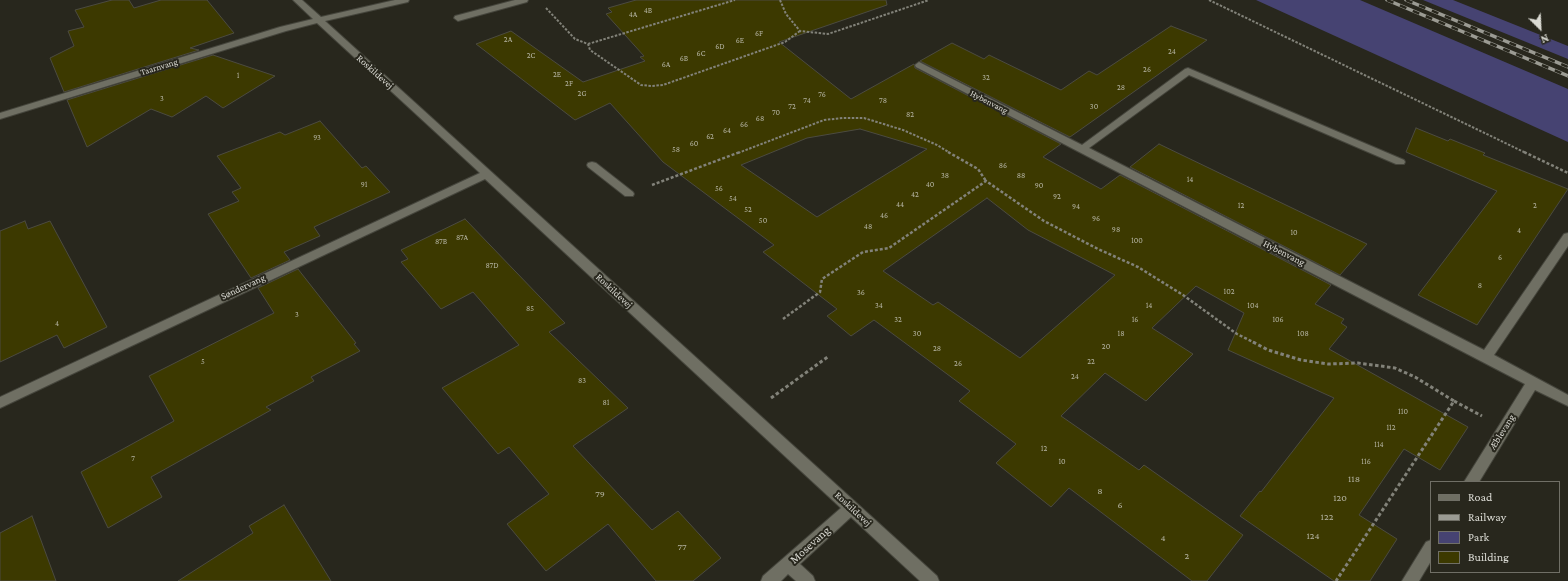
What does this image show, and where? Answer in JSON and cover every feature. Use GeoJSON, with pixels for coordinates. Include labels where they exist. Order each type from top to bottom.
{"type":"FeatureCollection","features":[{"type":"Feature","properties":{"kind":"street","name":"Roskildevej"},"geometry":{"type":"LineString","coordinates":[[297,0],[931,581]]}},
{"type":"Feature","properties":{"kind":"street","name":"Taarnvang"},"geometry":{"type":"LineString","coordinates":[[0,116],[283,29],[405,0]]}},
{"type":"Feature","properties":{"kind":"street"},"geometry":{"type":"LineString","coordinates":[[458,18],[524,0]]}},
{"type":"Feature","properties":{"kind":"street","name":"Hybenvang"},"geometry":{"type":"LineString","coordinates":[[919,65],[1486,357],[1568,401]]}},
{"type":"Feature","properties":{"kind":"street"},"geometry":{"type":"LineString","coordinates":[[1082,149],[1188,71],[1400,162]]}},
{"type":"Feature","properties":{"kind":"street"},"geometry":{"type":"LineString","coordinates":[[592,165],[629,194]]}},
{"type":"Feature","properties":{"kind":"street","name":"Søndervang"},"geometry":{"type":"LineString","coordinates":[[0,403],[487,174]]}},
{"type":"Feature","properties":{"kind":"street"},"geometry":{"type":"LineString","coordinates":[[1486,357],[1568,237]]}},
{"type":"Feature","properties":{"kind":"street","name":"Æblevang"},"geometry":{"type":"LineString","coordinates":[[1472,481],[1533,382]]}},
{"type":"Feature","properties":{"kind":"street","name":"Mosevang"},"geometry":{"type":"LineString","coordinates":[[769,581],[851,508]]}},
{"type":"Feature","properties":{"kind":"street"},"geometry":{"type":"LineString","coordinates":[[1410,581],[1430,549]]}},
{"type":"Feature","properties":{"kind":"street"},"geometry":{"type":"LineString","coordinates":[[789,564],[807,581]]}},
{"type":"Feature","properties":{"kind":"path"},"geometry":{"type":"LineString","coordinates":[[544,6],[575,39],[588,44],[735,0]]}},
{"type":"Feature","properties":{"kind":"path"},"geometry":{"type":"LineString","coordinates":[[780,0],[786,14],[800,31],[818,34],[836,32],[929,0]]}},
{"type":"Feature","properties":{"kind":"path"},"geometry":{"type":"LineString","coordinates":[[1210,0],[1568,173]]}},
{"type":"Feature","properties":{"kind":"path"},"geometry":{"type":"LineString","coordinates":[[588,44],[590,50],[641,85],[651,86],[663,85],[785,42],[800,31]]}},
{"type":"Feature","properties":{"kind":"path"},"geometry":{"type":"LineString","coordinates":[[629,194],[824,120],[864,118],[903,130],[937,145],[978,169],[986,180],[1044,221],[1098,249],[1138,267],[1184,295],[1238,334],[1268,350],[1301,360],[1328,364],[1358,363],[1395,368],[1414,377],[1503,429]]}},
{"type":"Feature","properties":{"kind":"path"},"geometry":{"type":"LineString","coordinates":[[783,319],[820,292],[822,279],[864,252],[889,248],[986,180]]}},
{"type":"Feature","properties":{"kind":"path"},"geometry":{"type":"LineString","coordinates":[[749,414],[829,356]]}},
{"type":"Feature","properties":{"kind":"path"},"geometry":{"type":"LineString","coordinates":[[1336,581],[1454,400]]}},
{"type":"Feature","properties":{"kind":"green space"},"geometry":{"type":"Polygon","coordinates":[[[1256,0],[1360,0],[1568,89],[1568,142],[1256,0]]]}},
{"type":"Feature","properties":{"kind":"green space"},"geometry":{"type":"Polygon","coordinates":[[[1423,0],[1453,0],[1568,46],[1568,59],[1423,0]]]}},
{"type":"Feature","properties":{"kind":"building"},"geometry":{"type":"Polygon","coordinates":[[[112,0],[129,0],[134,8],[161,0],[207,0],[234,33],[190,48],[199,50],[64,92],[50,58],[74,46],[68,31],[84,27],[75,10],[112,0]]]}},
{"type":"Feature","properties":{"kind":"building"},"geometry":{"type":"Polygon","coordinates":[[[636,0],[886,0],[887,5],[779,42],[851,99],[914,64],[915,68],[1061,144],[1043,157],[1101,189],[1120,175],[1331,285],[1315,304],[1344,319],[1341,323],[1347,327],[1329,349],[1468,427],[1440,470],[1404,449],[1359,515],[1397,539],[1370,581],[1334,581],[1240,516],[1260,491],[1261,492],[1334,398],[1228,350],[1244,313],[1196,286],[1152,328],[1193,354],[1146,401],[1105,373],[1061,416],[1139,470],[1144,465],[1243,535],[1207,581],[1192,581],[1069,488],[1051,507],[996,463],[1016,444],[959,401],[970,391],[874,320],[851,336],[827,316],[837,309],[763,252],[774,245],[663,162],[610,103],[575,120],[476,44],[511,31],[583,82],[645,61],[640,57],[644,56],[606,14],[612,12],[608,8],[636,0]],[[860,129],[807,138],[741,165],[817,217],[927,149],[860,129]],[[987,198],[883,271],[933,305],[938,302],[1020,358],[1115,275],[1028,230],[987,198]]]}},
{"type":"Feature","properties":{"kind":"building"},"geometry":{"type":"Polygon","coordinates":[[[1171,26],[1207,40],[1070,137],[920,61],[952,43],[984,59],[989,55],[1061,90],[1089,71],[1097,75],[1171,26]]]}},
{"type":"Feature","properties":{"kind":"building"},"geometry":{"type":"Polygon","coordinates":[[[213,55],[275,76],[223,108],[206,96],[172,117],[151,109],[87,147],[67,100],[213,55]]]}},
{"type":"Feature","properties":{"kind":"building"},"geometry":{"type":"Polygon","coordinates":[[[320,121],[362,168],[366,166],[390,192],[314,227],[320,236],[284,252],[290,260],[251,278],[208,214],[239,201],[232,192],[241,188],[217,156],[280,132],[285,135],[320,121]]]}},
{"type":"Feature","properties":{"kind":"building"},"geometry":{"type":"Polygon","coordinates":[[[1416,128],[1448,141],[1450,139],[1485,153],[1483,155],[1568,189],[1477,325],[1418,295],[1497,191],[1406,152],[1416,128]]]}},
{"type":"Feature","properties":{"kind":"building"},"geometry":{"type":"Polygon","coordinates":[[[1159,144],[1367,244],[1340,275],[1130,167],[1159,144]]]}},
{"type":"Feature","properties":{"kind":"building"},"geometry":{"type":"Polygon","coordinates":[[[465,219],[565,323],[549,332],[628,408],[573,446],[652,530],[678,511],[721,558],[693,581],[656,581],[608,524],[546,571],[507,524],[549,494],[509,447],[498,454],[442,388],[519,345],[473,292],[441,309],[401,262],[408,259],[401,250],[465,219]]]}},
{"type":"Feature","properties":{"kind":"building"},"geometry":{"type":"Polygon","coordinates":[[[25,221],[28,229],[50,221],[107,327],[64,348],[57,335],[0,362],[0,231],[25,221]]]}},
{"type":"Feature","properties":{"kind":"building"},"geometry":{"type":"Polygon","coordinates":[[[298,269],[356,343],[354,344],[360,351],[311,377],[314,381],[266,407],[271,410],[151,477],[162,497],[108,528],[81,472],[174,421],[149,376],[274,313],[258,288],[298,269]]]}},
{"type":"Feature","properties":{"kind":"building"},"geometry":{"type":"Polygon","coordinates":[[[284,505],[331,581],[178,581],[253,533],[249,526],[284,505]]]}},
{"type":"Feature","properties":{"kind":"building"},"geometry":{"type":"Polygon","coordinates":[[[32,516],[56,581],[0,581],[0,533],[32,516]]]}},
{"type":"Feature","properties":{"kind":"railway"},"geometry":{"type":"LineString","coordinates":[[1387,0],[1568,76]]}},
{"type":"Feature","properties":{"kind":"railway"},"geometry":{"type":"LineString","coordinates":[[1406,0],[1568,67]]}}]}
